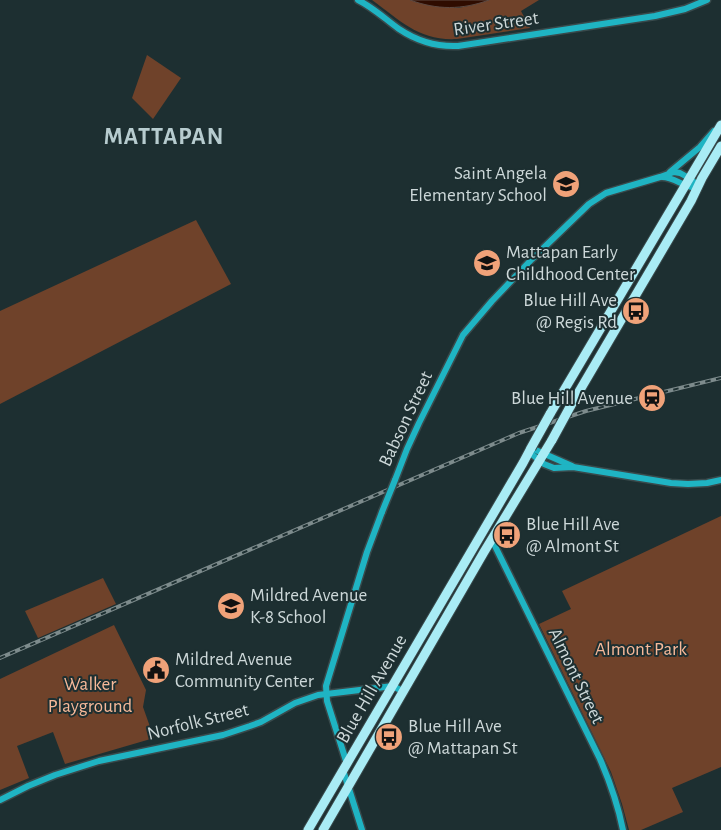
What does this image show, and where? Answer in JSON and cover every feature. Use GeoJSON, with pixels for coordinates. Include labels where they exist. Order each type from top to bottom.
{"type":"FeatureCollection","features":[{"type":"Feature","properties":{"kind":"highway","name":"Blue Hill Avenue"},"geometry":{"type":"LineString","coordinates":[[308,830],[721,124]]}},
{"type":"Feature","properties":{"kind":"highway","name":"Blue Hill Avenue"},"geometry":{"type":"LineString","coordinates":[[322,830],[692,201],[721,146]]}},
{"type":"Feature","properties":{"kind":"highway"},"geometry":{"type":"LineString","coordinates":[[705,151],[715,156]]}},
{"type":"Feature","properties":{"kind":"main road","name":"River Street"},"geometry":{"type":"LineString","coordinates":[[358,0],[412,37],[434,45],[446,46],[655,16],[685,9],[707,0]]}},
{"type":"Feature","properties":{"kind":"main road","name":"Blue Hill Avenue"},"geometry":{"type":"LineString","coordinates":[[670,172],[700,147],[721,124]]}},
{"type":"Feature","properties":{"kind":"main road","name":"Babson Street"},"geometry":{"type":"LineString","coordinates":[[362,830],[348,787],[345,767],[327,701],[326,686],[367,552],[407,449],[463,335],[492,301],[589,204],[606,193],[660,177],[670,172]]}},
{"type":"Feature","properties":{"kind":"main road"},"geometry":{"type":"LineString","coordinates":[[670,172],[677,172],[687,182]]}},
{"type":"Feature","properties":{"kind":"main road"},"geometry":{"type":"LineString","coordinates":[[660,177],[687,182],[698,188]]}},
{"type":"Feature","properties":{"kind":"main road"},"geometry":{"type":"LineString","coordinates":[[530,450],[541,457],[546,465],[551,467],[573,467],[671,483],[706,483],[721,480]]}},
{"type":"Feature","properties":{"kind":"main road","name":"Almont Street"},"geometry":{"type":"LineString","coordinates":[[492,540],[600,759],[613,793],[623,830]]}},
{"type":"Feature","properties":{"kind":"main road"},"geometry":{"type":"LineString","coordinates":[[393,686],[404,692]]}},
{"type":"Feature","properties":{"kind":"main road","name":"Norfolk Street"},"geometry":{"type":"LineString","coordinates":[[0,800],[54,775],[99,761],[223,735],[261,722],[308,698],[326,693],[393,686]]}},
{"type":"Feature","properties":{"kind":"green space"},"geometry":{"type":"Polygon","coordinates":[[[372,0],[410,0],[434,6],[458,8],[489,0],[539,0],[521,11],[530,28],[457,39],[444,39],[432,37],[411,28],[372,0]]]}},
{"type":"Feature","properties":{"kind":"green space"},"geometry":{"type":"Polygon","coordinates":[[[147,55],[181,78],[153,119],[132,98],[147,55]]]}},
{"type":"Feature","properties":{"kind":"green space"},"geometry":{"type":"Polygon","coordinates":[[[196,220],[231,284],[0,404],[0,311],[196,220]]]}},
{"type":"Feature","properties":{"kind":"green space","name":"Almont Park"},"geometry":{"type":"Polygon","coordinates":[[[721,516],[721,767],[672,788],[683,812],[641,830],[629,830],[611,772],[539,624],[571,609],[562,591],[721,516]]]}},
{"type":"Feature","properties":{"kind":"green space"},"geometry":{"type":"Polygon","coordinates":[[[103,578],[116,604],[38,638],[25,611],[103,578]]]}},
{"type":"Feature","properties":{"kind":"green space","name":"Walker Playground"},"geometry":{"type":"Polygon","coordinates":[[[114,625],[146,690],[143,707],[154,738],[65,764],[53,732],[17,746],[29,778],[0,790],[0,679],[114,625]]]}},
{"type":"Feature","properties":{"kind":"shaded area"},"geometry":{"type":"Polygon","coordinates":[[[410,0],[489,0],[469,6],[450,8],[430,6],[410,0]]]}},
{"type":"Feature","properties":{"kind":"railway"},"geometry":{"type":"LineString","coordinates":[[0,658],[519,433],[586,411],[721,378]]}},
{"type":"Feature","properties":{"kind":"place","name":"Saint Angela Elementary School"},"geometry":{"type":"Point","coordinates":[566,184]}},
{"type":"Feature","properties":{"kind":"place","name":"Mattapan Early Childhood Center"},"geometry":{"type":"Point","coordinates":[487,263]}},
{"type":"Feature","properties":{"kind":"place","name":"Blue Hill Ave @ Regis Rd"},"geometry":{"type":"Point","coordinates":[636,311]}},
{"type":"Feature","properties":{"kind":"place","name":"Blue Hill Avenue"},"geometry":{"type":"Point","coordinates":[652,398]}},
{"type":"Feature","properties":{"kind":"place","name":"Blue Hill Ave @ Almont St"},"geometry":{"type":"Point","coordinates":[507,535]}},
{"type":"Feature","properties":{"kind":"place","name":"Mildred Avenue K-8 School"},"geometry":{"type":"Point","coordinates":[231,606]}},
{"type":"Feature","properties":{"kind":"place","name":"Mildred Avenue Community Center"},"geometry":{"type":"Point","coordinates":[156,670]}},
{"type":"Feature","properties":{"kind":"place","name":"Blue Hill Ave @ Mattapan St"},"geometry":{"type":"Point","coordinates":[389,737]}},
{"type":"Feature","properties":{"kind":"district","name":"MATTAPAN"},"geometry":{"type":"Point","coordinates":[164,137]}}]}
